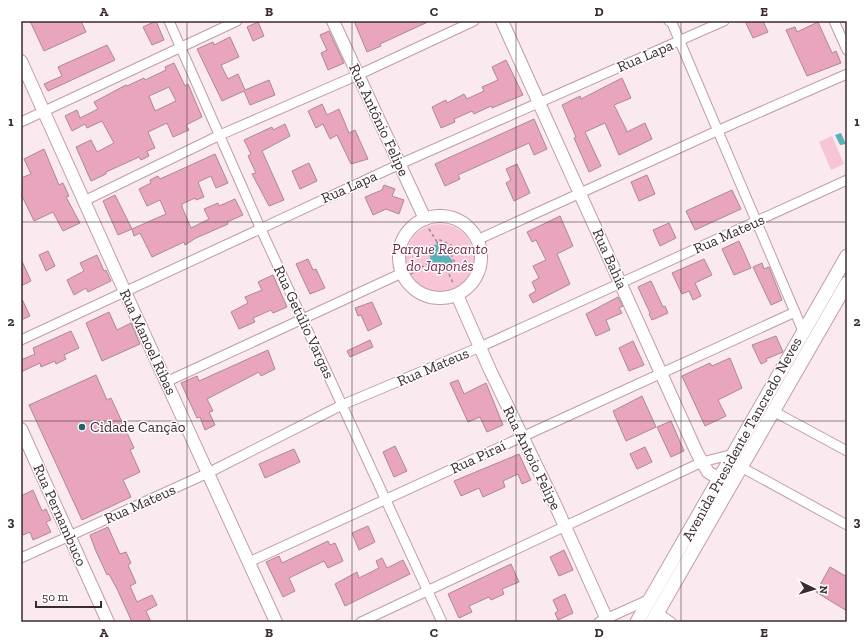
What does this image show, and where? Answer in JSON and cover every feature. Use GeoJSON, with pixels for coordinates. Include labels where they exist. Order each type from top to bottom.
{"type":"FeatureCollection","features":[{"type":"Feature","properties":{"kind":"main road","name":"Avenida Presidente Tancredo Neves"},"geometry":{"type":"LineString","coordinates":[[637,622],[734,454],[803,330],[847,256]]}},
{"type":"Feature","properties":{"kind":"main road","name":"Avenida Presidente Tancredo Neves"},"geometry":{"type":"LineString","coordinates":[[655,618],[846,287]]}},
{"type":"Feature","properties":{"kind":"street","name":"Rua Getúlio Vargas"},"geometry":{"type":"LineString","coordinates":[[169,21],[260,227],[442,622]]}},
{"type":"Feature","properties":{"kind":"street"},"geometry":{"type":"LineString","coordinates":[[21,122],[238,21]]}},
{"type":"Feature","properties":{"kind":"street","name":"Rua Antônio Felipe"},"geometry":{"type":"LineString","coordinates":[[333,21],[426,223]]}},
{"type":"Feature","properties":{"kind":"street"},"geometry":{"type":"LineString","coordinates":[[84,201],[220,135],[358,75],[474,21]]}},
{"type":"Feature","properties":{"kind":"street","name":"Rua Bahia"},"geometry":{"type":"LineString","coordinates":[[502,21],[702,462],[708,472],[731,486]]}},
{"type":"Feature","properties":{"kind":"street","name":"Rua Lapa"},"geometry":{"type":"LineString","coordinates":[[21,340],[260,227],[539,102],[680,42],[724,21]]}},
{"type":"Feature","properties":{"kind":"street"},"geometry":{"type":"LineString","coordinates":[[834,21],[847,50]]}},
{"type":"Feature","properties":{"kind":"street"},"geometry":{"type":"LineString","coordinates":[[671,22],[719,130],[803,330]]}},
{"type":"Feature","properties":{"kind":"street","name":"Rua Manoel Ribas"},"geometry":{"type":"LineString","coordinates":[[21,62],[124,292],[276,622]]}},
{"type":"Feature","properties":{"kind":"street"},"geometry":{"type":"LineString","coordinates":[[477,240],[580,192],[847,74]]}},
{"type":"Feature","properties":{"kind":"street","name":"Rua Mateus"},"geometry":{"type":"LineString","coordinates":[[21,558],[208,473],[342,405],[480,347],[847,180]]}},
{"type":"Feature","properties":{"kind":"street"},"geometry":{"type":"LineString","coordinates":[[443,217],[461,222],[470,230],[477,240],[480,253],[480,266],[475,278],[467,288],[456,291],[444,298],[431,298],[419,293],[409,284],[399,260],[400,248],[405,236],[414,226],[443,217]]}},
{"type":"Feature","properties":{"kind":"street"},"geometry":{"type":"LineString","coordinates":[[166,382],[302,318],[406,274]]}},
{"type":"Feature","properties":{"kind":"street","name":"Rua Antoio Felipe"},"geometry":{"type":"LineString","coordinates":[[456,291],[480,347],[564,525],[604,621]]}},
{"type":"Feature","properties":{"kind":"street","name":"Rua Piraí"},"geometry":{"type":"LineString","coordinates":[[249,562],[795,312]]}},
{"type":"Feature","properties":{"kind":"street"},"geometry":{"type":"LineString","coordinates":[[773,412],[847,451]]}},
{"type":"Feature","properties":{"kind":"street","name":"Rua Pernambuco"},"geometry":{"type":"LineString","coordinates":[[21,430],[108,622]]}},
{"type":"Feature","properties":{"kind":"street"},"geometry":{"type":"LineString","coordinates":[[360,622],[564,525],[702,462],[734,454]]}},
{"type":"Feature","properties":{"kind":"street"},"geometry":{"type":"LineString","coordinates":[[742,467],[847,525]]}},
{"type":"Feature","properties":{"kind":"street"},"geometry":{"type":"LineString","coordinates":[[604,621],[650,599]]}},
{"type":"Feature","properties":{"kind":"street"},"geometry":{"type":"LineString","coordinates":[[655,618],[671,622]]}},
{"type":"Feature","properties":{"kind":"path"},"geometry":{"type":"LineString","coordinates":[[426,223],[437,242],[440,254]]}},
{"type":"Feature","properties":{"kind":"path"},"geometry":{"type":"LineString","coordinates":[[437,242],[440,240],[451,245],[451,254],[455,262],[451,270]]}},
{"type":"Feature","properties":{"kind":"path"},"geometry":{"type":"LineString","coordinates":[[451,254],[461,251]]}},
{"type":"Feature","properties":{"kind":"path"},"geometry":{"type":"LineString","coordinates":[[406,274],[431,261]]}},
{"type":"Feature","properties":{"kind":"path"},"geometry":{"type":"LineString","coordinates":[[449,274],[456,291]]}},
{"type":"Feature","properties":{"kind":"green space"},"geometry":{"type":"Polygon","coordinates":[[[832,136],[844,164],[831,170],[819,142],[832,136]]]}},
{"type":"Feature","properties":{"kind":"green space","name":"Parque Recanto do Japonês"},"geometry":{"type":"Polygon","coordinates":[[[440,224],[453,227],[464,234],[471,245],[474,258],[471,271],[464,282],[453,289],[440,292],[427,289],[416,282],[409,271],[406,258],[409,245],[416,234],[427,227],[440,224]]]}},
{"type":"Feature","properties":{"kind":"water"},"geometry":{"type":"Polygon","coordinates":[[[841,133],[846,144],[840,145],[835,135],[841,133]]]}},
{"type":"Feature","properties":{"kind":"water"},"geometry":{"type":"Polygon","coordinates":[[[445,243],[450,247],[448,255],[453,261],[445,269],[434,271],[435,266],[431,264],[429,252],[434,245],[445,243]]]}},
{"type":"Feature","properties":{"kind":"building"},"geometry":{"type":"Polygon","coordinates":[[[30,21],[81,21],[86,32],[44,51],[30,21]]]}},
{"type":"Feature","properties":{"kind":"building"},"geometry":{"type":"Polygon","coordinates":[[[156,21],[164,40],[152,45],[143,27],[156,21]]]}},
{"type":"Feature","properties":{"kind":"building"},"geometry":{"type":"Polygon","coordinates":[[[354,21],[430,21],[380,44],[381,46],[367,52],[354,21]]]}},
{"type":"Feature","properties":{"kind":"building"},"geometry":{"type":"Polygon","coordinates":[[[745,21],[763,21],[768,32],[753,38],[745,21]]]}},
{"type":"Feature","properties":{"kind":"building"},"geometry":{"type":"Polygon","coordinates":[[[258,22],[264,36],[253,41],[247,27],[258,22]]]}},
{"type":"Feature","properties":{"kind":"building"},"geometry":{"type":"Polygon","coordinates":[[[818,22],[832,53],[836,51],[841,63],[807,76],[786,30],[795,27],[797,32],[818,22]]]}},
{"type":"Feature","properties":{"kind":"building"},"geometry":{"type":"Polygon","coordinates":[[[329,31],[344,63],[328,70],[321,53],[327,50],[320,35],[329,31]]]}},
{"type":"Feature","properties":{"kind":"building"},"geometry":{"type":"Polygon","coordinates":[[[230,37],[239,57],[221,65],[228,79],[238,74],[245,90],[269,80],[275,95],[250,105],[244,91],[222,101],[197,49],[213,42],[214,45],[230,37]]]}},
{"type":"Feature","properties":{"kind":"building"},"geometry":{"type":"Polygon","coordinates":[[[107,45],[115,60],[48,91],[44,84],[62,76],[58,67],[107,45]]]}},
{"type":"Feature","properties":{"kind":"building"},"geometry":{"type":"Polygon","coordinates":[[[506,60],[523,95],[492,108],[491,106],[474,114],[472,111],[454,119],[455,122],[441,128],[432,107],[446,100],[447,103],[464,94],[467,99],[484,91],[482,87],[498,80],[492,67],[506,60]]]}},
{"type":"Feature","properties":{"kind":"building"},"geometry":{"type":"Polygon","coordinates":[[[174,63],[185,86],[188,84],[202,117],[186,125],[189,130],[173,137],[167,123],[148,132],[155,148],[147,151],[149,156],[141,160],[139,157],[106,172],[106,174],[91,181],[76,147],[91,140],[97,152],[114,143],[102,121],[87,128],[85,124],[72,131],[65,116],[77,110],[80,118],[98,109],[94,102],[126,85],[127,86],[144,78],[145,80],[166,70],[165,67],[174,63]],[[169,87],[149,96],[155,111],[176,101],[169,87]]]}},
{"type":"Feature","properties":{"kind":"building"},"geometry":{"type":"Polygon","coordinates":[[[622,78],[631,98],[614,105],[627,132],[645,123],[652,139],[619,155],[605,123],[585,132],[601,166],[589,172],[574,138],[576,137],[562,105],[580,96],[581,99],[622,78]]]}},
{"type":"Feature","properties":{"kind":"building"},"geometry":{"type":"Polygon","coordinates":[[[322,104],[327,115],[339,109],[349,133],[355,130],[368,159],[351,164],[337,135],[330,139],[323,124],[316,128],[308,111],[322,104]]]}},
{"type":"Feature","properties":{"kind":"building"},"geometry":{"type":"Polygon","coordinates":[[[534,119],[547,149],[534,155],[529,143],[458,175],[460,179],[445,186],[435,164],[534,119]]]}},
{"type":"Feature","properties":{"kind":"building"},"geometry":{"type":"Polygon","coordinates":[[[285,124],[290,136],[262,151],[284,200],[269,206],[252,174],[256,173],[248,156],[251,154],[244,140],[272,127],[273,130],[285,124]]]}},
{"type":"Feature","properties":{"kind":"building"},"geometry":{"type":"Polygon","coordinates":[[[44,149],[59,185],[63,183],[69,196],[66,197],[80,223],[63,231],[53,212],[34,221],[21,194],[21,178],[31,174],[24,159],[44,149]]]}},
{"type":"Feature","properties":{"kind":"building"},"geometry":{"type":"Polygon","coordinates":[[[215,154],[228,183],[216,188],[211,176],[198,182],[204,197],[196,200],[195,198],[182,204],[191,228],[209,219],[204,209],[218,203],[219,206],[235,199],[243,215],[185,245],[184,242],[152,257],[140,233],[134,236],[132,229],[166,214],[160,200],[147,206],[139,189],[151,183],[150,180],[158,176],[160,179],[215,154]]]}},
{"type":"Feature","properties":{"kind":"building"},"geometry":{"type":"Polygon","coordinates":[[[309,163],[317,181],[300,189],[292,171],[309,163]]]}},
{"type":"Feature","properties":{"kind":"building"},"geometry":{"type":"Polygon","coordinates":[[[517,164],[530,193],[514,201],[506,183],[511,180],[506,169],[517,164]]]}},
{"type":"Feature","properties":{"kind":"building"},"geometry":{"type":"Polygon","coordinates":[[[647,175],[655,194],[639,201],[631,182],[647,175]]]}},
{"type":"Feature","properties":{"kind":"building"},"geometry":{"type":"Polygon","coordinates":[[[384,185],[395,189],[392,196],[404,200],[399,214],[386,209],[373,215],[365,197],[382,190],[384,185]]]}},
{"type":"Feature","properties":{"kind":"building"},"geometry":{"type":"Polygon","coordinates":[[[732,190],[741,209],[695,230],[686,211],[732,190]]]}},
{"type":"Feature","properties":{"kind":"building"},"geometry":{"type":"Polygon","coordinates":[[[115,195],[132,229],[118,235],[103,201],[115,195]]]}},
{"type":"Feature","properties":{"kind":"building"},"geometry":{"type":"Polygon","coordinates":[[[560,216],[573,246],[557,254],[570,284],[533,303],[529,295],[536,291],[532,282],[539,278],[533,266],[546,260],[536,240],[532,242],[527,232],[560,216]]]}},
{"type":"Feature","properties":{"kind":"building"},"geometry":{"type":"Polygon","coordinates":[[[669,223],[676,238],[660,246],[653,230],[669,223]]]}},
{"type":"Feature","properties":{"kind":"building"},"geometry":{"type":"Polygon","coordinates":[[[739,241],[751,268],[734,275],[722,249],[739,241]]]}},
{"type":"Feature","properties":{"kind":"building"},"geometry":{"type":"Polygon","coordinates":[[[48,251],[55,266],[46,271],[39,255],[48,251]]]}},
{"type":"Feature","properties":{"kind":"building"},"geometry":{"type":"Polygon","coordinates":[[[97,255],[104,271],[106,270],[111,281],[88,292],[86,288],[74,295],[67,280],[84,271],[80,263],[97,255]]]}},
{"type":"Feature","properties":{"kind":"building"},"geometry":{"type":"Polygon","coordinates":[[[21,259],[31,281],[21,286],[21,259]]]}},
{"type":"Feature","properties":{"kind":"building"},"geometry":{"type":"Polygon","coordinates":[[[308,259],[313,270],[316,269],[325,288],[310,294],[296,264],[308,259]]]}},
{"type":"Feature","properties":{"kind":"building"},"geometry":{"type":"Polygon","coordinates":[[[704,259],[712,275],[695,283],[701,296],[693,300],[689,291],[682,294],[672,273],[704,259]]]}},
{"type":"Feature","properties":{"kind":"building"},"geometry":{"type":"Polygon","coordinates":[[[762,263],[764,269],[769,267],[782,300],[771,305],[753,267],[762,263]]]}},
{"type":"Feature","properties":{"kind":"building"},"geometry":{"type":"Polygon","coordinates":[[[273,275],[287,307],[273,313],[271,310],[253,318],[255,322],[239,329],[231,312],[248,303],[245,297],[262,290],[258,282],[273,275]]]}},
{"type":"Feature","properties":{"kind":"building"},"geometry":{"type":"Polygon","coordinates":[[[651,281],[663,307],[665,306],[668,313],[652,320],[638,287],[651,281]]]}},
{"type":"Feature","properties":{"kind":"building"},"geometry":{"type":"Polygon","coordinates":[[[21,297],[30,316],[21,320],[21,297]]]}},
{"type":"Feature","properties":{"kind":"building"},"geometry":{"type":"Polygon","coordinates":[[[618,297],[623,306],[619,308],[622,313],[606,320],[610,330],[596,336],[586,314],[618,297]]]}},
{"type":"Feature","properties":{"kind":"building"},"geometry":{"type":"Polygon","coordinates":[[[372,302],[382,324],[368,331],[361,315],[358,316],[355,308],[372,302]]]}},
{"type":"Feature","properties":{"kind":"building"},"geometry":{"type":"Polygon","coordinates":[[[109,312],[117,330],[131,323],[140,344],[102,361],[86,323],[109,312]]]}},
{"type":"Feature","properties":{"kind":"building"},"geometry":{"type":"Polygon","coordinates":[[[71,331],[79,348],[64,355],[66,359],[56,364],[55,361],[41,367],[40,363],[21,372],[21,360],[35,354],[33,348],[71,331]]]}},
{"type":"Feature","properties":{"kind":"building"},"geometry":{"type":"Polygon","coordinates":[[[776,336],[783,352],[766,359],[767,361],[761,364],[752,345],[776,336]]]}},
{"type":"Feature","properties":{"kind":"building"},"geometry":{"type":"Polygon","coordinates":[[[370,340],[373,347],[350,357],[347,351],[370,340]]]}},
{"type":"Feature","properties":{"kind":"building"},"geometry":{"type":"Polygon","coordinates":[[[633,341],[644,365],[629,371],[619,348],[633,341]]]}},
{"type":"Feature","properties":{"kind":"building"},"geometry":{"type":"Polygon","coordinates":[[[268,350],[275,369],[261,376],[259,372],[207,399],[213,411],[209,412],[215,425],[205,430],[200,417],[197,418],[181,383],[197,376],[199,381],[268,350]]]}},
{"type":"Feature","properties":{"kind":"building"},"geometry":{"type":"Polygon","coordinates":[[[730,358],[742,388],[718,400],[726,416],[705,426],[682,376],[710,363],[712,366],[730,358]]]}},
{"type":"Feature","properties":{"kind":"building","name":"Cidade Canção"},"geometry":{"type":"Polygon","coordinates":[[[96,375],[107,400],[111,398],[134,448],[130,450],[140,472],[123,480],[131,497],[82,520],[29,405],[96,375]]]}},
{"type":"Feature","properties":{"kind":"building"},"geometry":{"type":"Polygon","coordinates":[[[458,380],[464,394],[486,383],[503,425],[487,432],[480,417],[468,422],[450,383],[458,380]]]}},
{"type":"Feature","properties":{"kind":"building"},"geometry":{"type":"Polygon","coordinates":[[[642,396],[656,427],[626,441],[613,411],[642,396]]]}},
{"type":"Feature","properties":{"kind":"building"},"geometry":{"type":"Polygon","coordinates":[[[671,421],[684,451],[671,457],[657,427],[671,421]]]}},
{"type":"Feature","properties":{"kind":"building"},"geometry":{"type":"Polygon","coordinates":[[[395,446],[407,471],[394,477],[383,452],[395,446]]]}},
{"type":"Feature","properties":{"kind":"building"},"geometry":{"type":"Polygon","coordinates":[[[645,447],[652,462],[637,469],[630,454],[645,447]]]}},
{"type":"Feature","properties":{"kind":"building"},"geometry":{"type":"Polygon","coordinates":[[[294,449],[300,462],[265,478],[259,464],[294,449]]]}},
{"type":"Feature","properties":{"kind":"building"},"geometry":{"type":"Polygon","coordinates":[[[519,454],[531,480],[522,484],[518,474],[503,481],[505,487],[483,497],[479,488],[461,496],[454,481],[519,454]]]}},
{"type":"Feature","properties":{"kind":"building"},"geometry":{"type":"Polygon","coordinates":[[[33,490],[42,511],[46,509],[51,520],[46,522],[51,532],[33,540],[30,532],[23,535],[21,530],[21,496],[33,490]]]}},
{"type":"Feature","properties":{"kind":"building"},"geometry":{"type":"Polygon","coordinates":[[[368,526],[375,542],[359,550],[352,533],[368,526]]]}},
{"type":"Feature","properties":{"kind":"building"},"geometry":{"type":"Polygon","coordinates":[[[108,527],[120,554],[126,552],[131,563],[128,565],[136,583],[130,586],[137,602],[152,595],[157,605],[146,611],[151,622],[132,622],[118,591],[109,574],[107,575],[95,549],[90,535],[108,527]]]}},
{"type":"Feature","properties":{"kind":"building"},"geometry":{"type":"Polygon","coordinates":[[[328,541],[330,545],[335,543],[343,561],[328,568],[324,561],[289,578],[295,591],[283,597],[266,562],[279,556],[282,563],[328,541]]]}},
{"type":"Feature","properties":{"kind":"building"},"geometry":{"type":"Polygon","coordinates":[[[564,550],[573,570],[559,576],[550,557],[564,550]]]}},
{"type":"Feature","properties":{"kind":"building"},"geometry":{"type":"Polygon","coordinates":[[[382,558],[387,568],[403,560],[410,574],[345,606],[335,584],[357,572],[359,578],[379,568],[376,561],[382,558]]]}},
{"type":"Feature","properties":{"kind":"building"},"geometry":{"type":"Polygon","coordinates":[[[511,564],[519,582],[502,589],[504,594],[491,600],[489,597],[469,606],[472,612],[459,618],[448,594],[511,564]]]}},
{"type":"Feature","properties":{"kind":"building"},"geometry":{"type":"Polygon","coordinates":[[[830,567],[847,577],[847,611],[816,592],[830,567]]]}},
{"type":"Feature","properties":{"kind":"building"},"geometry":{"type":"Polygon","coordinates":[[[565,594],[573,613],[558,620],[555,613],[558,611],[553,600],[565,594]]]}},
{"type":"Feature","properties":{"kind":"place","name":"Cidade Canção"},"geometry":{"type":"Point","coordinates":[82,427]}}]}
